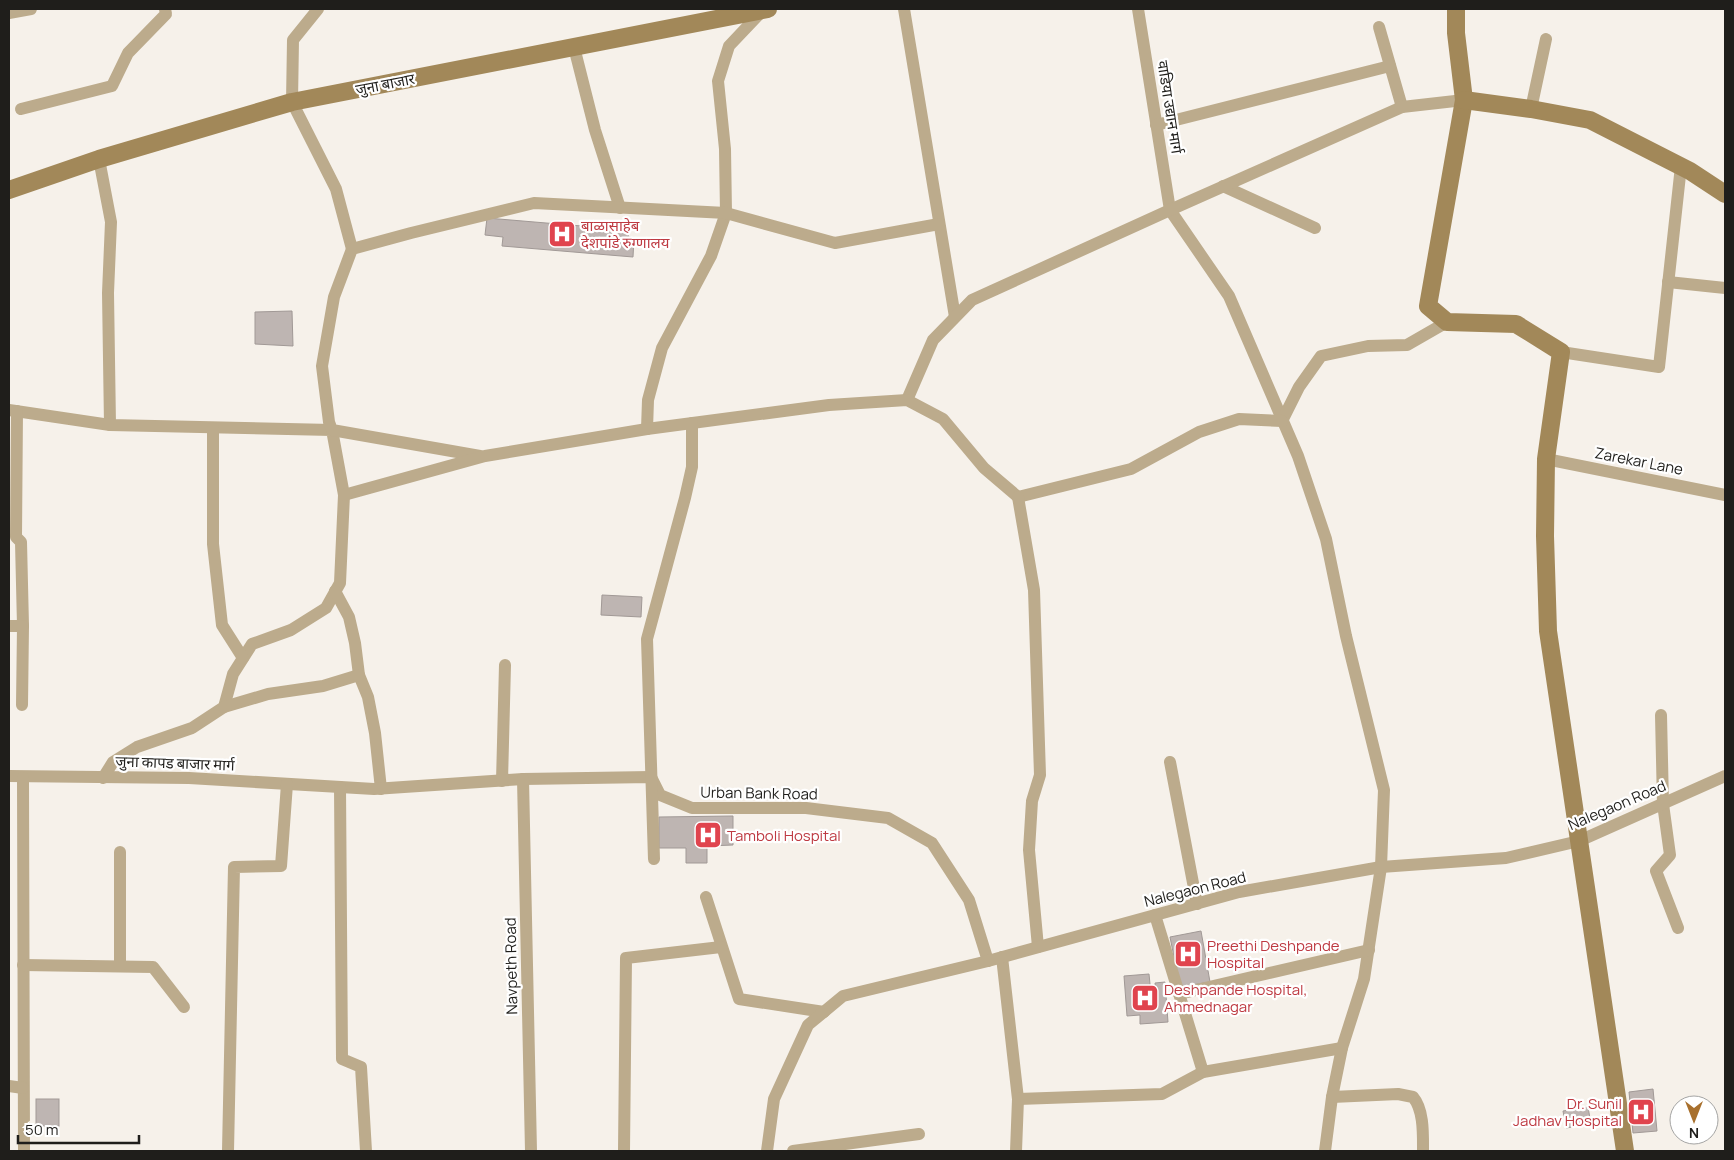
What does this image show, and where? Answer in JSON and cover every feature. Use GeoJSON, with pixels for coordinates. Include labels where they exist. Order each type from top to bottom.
{"type":"FeatureCollection","features":[{"type":"Feature","properties":{"kind":"street"},"geometry":{"type":"LineString","coordinates":[[9,13],[31,9]]}},
{"type":"Feature","properties":{"kind":"street"},"geometry":{"type":"LineString","coordinates":[[21,109],[112,86],[128,54],[166,14],[165,9]]}},
{"type":"Feature","properties":{"kind":"street"},"geometry":{"type":"LineString","coordinates":[[224,707],[233,674],[252,644],[291,630],[326,608],[340,583],[344,495],[329,422],[322,366],[334,297],[352,249],[336,189],[292,102],[294,40],[318,9]]}},
{"type":"Feature","properties":{"kind":"street"},"geometry":{"type":"LineString","coordinates":[[647,429],[648,400],[662,348],[711,256],[726,213],[725,149],[718,81],[729,46],[766,9]]}},
{"type":"Feature","properties":{"kind":"street","name":"जुना बाजार"},"geometry":{"type":"LineString","coordinates":[[9,190],[99,160],[292,102],[766,9]]}},
{"type":"Feature","properties":{"kind":"street"},"geometry":{"type":"LineString","coordinates":[[904,9],[955,318]]}},
{"type":"Feature","properties":{"kind":"street","name":"वाडिया उद्यान मार्ग"},"geometry":{"type":"LineString","coordinates":[[1138,9],[1170,210]]}},
{"type":"Feature","properties":{"kind":"street"},"geometry":{"type":"LineString","coordinates":[[1447,322],[1428,306],[1464,100],[1456,33],[1456,9]]}},
{"type":"Feature","properties":{"kind":"street"},"geometry":{"type":"LineString","coordinates":[[1379,27],[1402,107]]}},
{"type":"Feature","properties":{"kind":"street"},"geometry":{"type":"LineString","coordinates":[[1531,109],[1546,39]]}},
{"type":"Feature","properties":{"kind":"street"},"geometry":{"type":"LineString","coordinates":[[574,47],[595,130],[620,208]]}},
{"type":"Feature","properties":{"kind":"street"},"geometry":{"type":"LineString","coordinates":[[1156,125],[1390,66]]}},
{"type":"Feature","properties":{"kind":"street"},"geometry":{"type":"LineString","coordinates":[[907,400],[933,340],[972,300],[1402,107],[1464,100],[1531,109],[1590,120],[1680,166],[1725,194]]}},
{"type":"Feature","properties":{"kind":"street"},"geometry":{"type":"LineString","coordinates":[[99,160],[111,222],[108,293],[110,425]]}},
{"type":"Feature","properties":{"kind":"street"},"geometry":{"type":"LineString","coordinates":[[1282,420],[1299,387],[1321,356],[1368,346],[1407,345],[1447,322],[1516,324],[1561,352],[1659,367],[1680,166]]}},
{"type":"Feature","properties":{"kind":"street"},"geometry":{"type":"LineString","coordinates":[[1224,186],[1315,228]]}},
{"type":"Feature","properties":{"kind":"street"},"geometry":{"type":"LineString","coordinates":[[352,249],[534,204],[726,213],[835,243],[939,224]]}},
{"type":"Feature","properties":{"kind":"street"},"geometry":{"type":"LineString","coordinates":[[1170,210],[1229,296],[1298,456],[1326,539],[1346,636],[1384,790],[1381,867],[1369,950],[1364,979],[1342,1048],[1332,1097],[1325,1151]]}},
{"type":"Feature","properties":{"kind":"street"},"geometry":{"type":"LineString","coordinates":[[1668,282],[1725,288]]}},
{"type":"Feature","properties":{"kind":"street"},"geometry":{"type":"LineString","coordinates":[[1561,352],[1546,459],[1545,536],[1548,631],[1625,1151]]}},
{"type":"Feature","properties":{"kind":"street"},"geometry":{"type":"LineString","coordinates":[[344,495],[484,456],[647,429],[829,405],[907,400],[943,420],[984,468],[1018,497],[1034,590],[1040,776],[1032,801],[1029,850],[1038,948]]}},
{"type":"Feature","properties":{"kind":"street"},"geometry":{"type":"LineString","coordinates":[[22,706],[21,542],[16,537],[13,410],[110,425],[332,430],[484,456]]}},
{"type":"Feature","properties":{"kind":"street"},"geometry":{"type":"LineString","coordinates":[[1018,497],[1131,469],[1199,432],[1239,419],[1282,420]]}},
{"type":"Feature","properties":{"kind":"street"},"geometry":{"type":"LineString","coordinates":[[654,859],[647,639],[692,467],[692,423]]}},
{"type":"Feature","properties":{"kind":"street"},"geometry":{"type":"LineString","coordinates":[[213,428],[213,544],[222,625],[243,658]]}},
{"type":"Feature","properties":{"kind":"street","name":"Zarekar Lane"},"geometry":{"type":"LineString","coordinates":[[1546,459],[1725,495]]}},
{"type":"Feature","properties":{"kind":"street"},"geometry":{"type":"LineString","coordinates":[[335,591],[349,618],[355,643],[359,675],[368,697],[375,733],[381,789]]}},
{"type":"Feature","properties":{"kind":"street"},"geometry":{"type":"LineString","coordinates":[[9,626],[23,626]]}},
{"type":"Feature","properties":{"kind":"street"},"geometry":{"type":"LineString","coordinates":[[502,781],[505,665]]}},
{"type":"Feature","properties":{"kind":"street"},"geometry":{"type":"LineString","coordinates":[[103,778],[113,762],[137,746],[192,728],[224,707],[268,694],[323,686],[359,675]]}},
{"type":"Feature","properties":{"kind":"street"},"geometry":{"type":"LineString","coordinates":[[1661,715],[1663,804],[1670,855],[1656,871],[1678,928]]}},
{"type":"Feature","properties":{"kind":"street"},"geometry":{"type":"LineString","coordinates":[[1170,762],[1197,904]]}},
{"type":"Feature","properties":{"kind":"street","name":"जुना कापड बाजार मार्ग"},"geometry":{"type":"LineString","coordinates":[[9,776],[23,778],[189,778],[340,787]]}},
{"type":"Feature","properties":{"kind":"street","name":"Nalegaon Road"},"geometry":{"type":"LineString","coordinates":[[767,1151],[774,1099],[808,1025],[843,996],[1038,948],[1239,892],[1381,867],[1506,858],[1579,841],[1725,776]]}},
{"type":"Feature","properties":{"kind":"street"},"geometry":{"type":"LineString","coordinates":[[366,1151],[361,1067],[342,1059],[340,787],[381,789],[523,779],[651,777]]}},
{"type":"Feature","properties":{"kind":"street","name":"Urban Bank Road"},"geometry":{"type":"LineString","coordinates":[[651,777],[660,795],[692,808],[806,808],[888,818],[932,842],[969,900],[988,961]]}},
{"type":"Feature","properties":{"kind":"street"},"geometry":{"type":"LineString","coordinates":[[23,778],[24,1151]]}},
{"type":"Feature","properties":{"kind":"street","name":"Navpeth Road"},"geometry":{"type":"LineString","coordinates":[[523,779],[531,1151]]}},
{"type":"Feature","properties":{"kind":"street"},"geometry":{"type":"LineString","coordinates":[[228,1151],[234,867],[282,866],[287,784]]}},
{"type":"Feature","properties":{"kind":"street"},"geometry":{"type":"LineString","coordinates":[[120,852],[120,966]]}},
{"type":"Feature","properties":{"kind":"street"},"geometry":{"type":"LineString","coordinates":[[706,897],[739,999],[824,1012]]}},
{"type":"Feature","properties":{"kind":"street"},"geometry":{"type":"LineString","coordinates":[[1155,915],[1203,1072]]}},
{"type":"Feature","properties":{"kind":"street"},"geometry":{"type":"LineString","coordinates":[[624,1151],[626,958],[722,947]]}},
{"type":"Feature","properties":{"kind":"street"},"geometry":{"type":"LineString","coordinates":[[1179,994],[1369,950]]}},
{"type":"Feature","properties":{"kind":"street"},"geometry":{"type":"LineString","coordinates":[[1002,957],[1018,1098],[1016,1151]]}},
{"type":"Feature","properties":{"kind":"street"},"geometry":{"type":"LineString","coordinates":[[23,965],[153,966],[184,1007]]}},
{"type":"Feature","properties":{"kind":"street"},"geometry":{"type":"LineString","coordinates":[[1018,1098],[1162,1094],[1203,1072],[1342,1048]]}},
{"type":"Feature","properties":{"kind":"street"},"geometry":{"type":"LineString","coordinates":[[9,1086],[23,1088]]}},
{"type":"Feature","properties":{"kind":"street"},"geometry":{"type":"LineString","coordinates":[[1332,1097],[1398,1094],[1413,1097],[1419,1104],[1423,1151]]}},
{"type":"Feature","properties":{"kind":"street"},"geometry":{"type":"LineString","coordinates":[[793,1151],[919,1134]]}},
{"type":"Feature","properties":{"kind":"building"},"geometry":{"type":"Polygon","coordinates":[[[487,218],[629,230],[628,237],[634,238],[633,257],[502,246],[503,237],[485,235],[487,218]]]}},
{"type":"Feature","properties":{"kind":"building"},"geometry":{"type":"Polygon","coordinates":[[[292,311],[293,346],[255,344],[255,312],[292,311]]]}},
{"type":"Feature","properties":{"kind":"building"},"geometry":{"type":"Polygon","coordinates":[[[602,595],[642,597],[641,617],[601,615],[602,595]]]}},
{"type":"Feature","properties":{"kind":"building"},"geometry":{"type":"Polygon","coordinates":[[[733,816],[733,845],[707,846],[707,863],[686,863],[686,848],[659,848],[659,817],[733,816]]]}},
{"type":"Feature","properties":{"kind":"building"},"geometry":{"type":"Polygon","coordinates":[[[1201,931],[1210,982],[1180,987],[1170,937],[1201,931]]]}},
{"type":"Feature","properties":{"kind":"building"},"geometry":{"type":"Polygon","coordinates":[[[1149,974],[1151,994],[1156,994],[1155,983],[1165,982],[1168,1022],[1140,1024],[1140,1015],[1127,1016],[1124,976],[1149,974]]]}},
{"type":"Feature","properties":{"kind":"building"},"geometry":{"type":"Polygon","coordinates":[[[1653,1089],[1657,1131],[1633,1133],[1629,1092],[1653,1089]]]}},
{"type":"Feature","properties":{"kind":"building"},"geometry":{"type":"Polygon","coordinates":[[[36,1099],[59,1099],[59,1126],[36,1126],[36,1099]]]}},
{"type":"Feature","properties":{"kind":"building"},"geometry":{"type":"Polygon","coordinates":[[[1588,1107],[1591,1124],[1566,1128],[1563,1111],[1588,1107]]]}},
{"type":"Feature","properties":{"kind":"place","name":"बाळासाहेब देशपांडे रुग्णालय"},"geometry":{"type":"Point","coordinates":[562,234]}},
{"type":"Feature","properties":{"kind":"place","name":"Tamboli Hospital"},"geometry":{"type":"Point","coordinates":[708,835]}},
{"type":"Feature","properties":{"kind":"place","name":"Preethi Deshpande Hospital"},"geometry":{"type":"Point","coordinates":[1188,954]}},
{"type":"Feature","properties":{"kind":"place","name":"Deshpande Hospital, Ahmednagar"},"geometry":{"type":"Point","coordinates":[1145,998]}},
{"type":"Feature","properties":{"kind":"place","name":"Dr. Sunil Jadhav Hospital"},"geometry":{"type":"Point","coordinates":[1641,1112]}}]}
